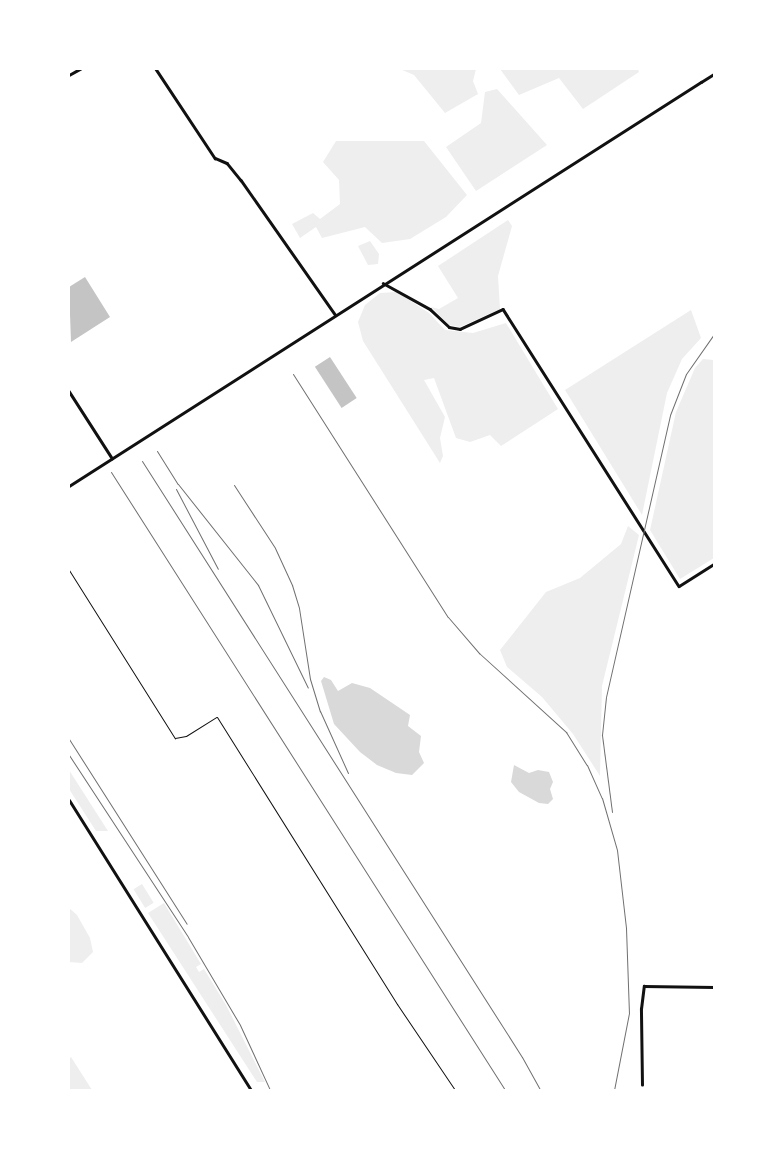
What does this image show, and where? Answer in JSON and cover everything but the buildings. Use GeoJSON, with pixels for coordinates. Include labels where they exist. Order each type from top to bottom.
{"type":"FeatureCollection","features":[{"type":"Feature","properties":{"kind":"street"},"geometry":{"type":"LineString","coordinates":[[69,75],[80,69]]}},
{"type":"Feature","properties":{"kind":"street"},"geometry":{"type":"LineString","coordinates":[[156,69],[215,158],[227,163],[241,180],[335,314]]}},
{"type":"Feature","properties":{"kind":"street"},"geometry":{"type":"LineString","coordinates":[[69,486],[383,283],[714,74]]}},
{"type":"Feature","properties":{"kind":"street"},"geometry":{"type":"LineString","coordinates":[[383,283],[430,309],[449,327],[460,329],[503,309],[679,586],[714,564]]}},
{"type":"Feature","properties":{"kind":"street"},"geometry":{"type":"LineString","coordinates":[[69,391],[112,458]]}},
{"type":"Feature","properties":{"kind":"street"},"geometry":{"type":"LineString","coordinates":[[69,800],[251,1090]]}},
{"type":"Feature","properties":{"kind":"street"},"geometry":{"type":"LineString","coordinates":[[642,1085],[641,1009],[644,986],[714,987]]}},
{"type":"Feature","properties":{"kind":"lane"},"geometry":{"type":"LineString","coordinates":[[69,570],[175,738],[186,736],[217,717],[397,1004],[455,1090]]}},
{"type":"Feature","properties":{"kind":"shaded area"},"geometry":{"type":"Polygon","coordinates":[[[400,69],[476,69],[473,81],[478,94],[445,113],[414,75],[400,69]]]}},
{"type":"Feature","properties":{"kind":"shaded area"},"geometry":{"type":"Polygon","coordinates":[[[500,69],[638,69],[639,72],[583,109],[559,78],[519,95],[500,69]]]}},
{"type":"Feature","properties":{"kind":"shaded area"},"geometry":{"type":"Polygon","coordinates":[[[497,89],[547,145],[476,191],[446,147],[481,123],[485,92],[497,89]]]}},
{"type":"Feature","properties":{"kind":"shaded area"},"geometry":{"type":"Polygon","coordinates":[[[336,141],[424,141],[467,195],[446,217],[410,239],[382,243],[365,227],[322,238],[316,227],[300,238],[292,224],[313,213],[320,219],[340,204],[339,180],[323,162],[336,141]]]}},
{"type":"Feature","properties":{"kind":"shaded area"},"geometry":{"type":"Polygon","coordinates":[[[508,220],[512,226],[498,276],[500,309],[460,327],[449,325],[431,307],[439,309],[458,298],[438,266],[508,220]]]}},
{"type":"Feature","properties":{"kind":"shaded area"},"geometry":{"type":"Polygon","coordinates":[[[370,241],[379,254],[378,264],[368,265],[358,246],[370,241]]]}},
{"type":"Feature","properties":{"kind":"shaded area"},"geometry":{"type":"Polygon","coordinates":[[[397,292],[429,313],[445,330],[473,333],[506,323],[558,409],[501,446],[490,435],[470,442],[456,438],[434,378],[424,380],[445,417],[440,438],[443,456],[440,463],[363,341],[358,322],[365,305],[380,293],[397,292]]]}},
{"type":"Feature","properties":{"kind":"shaded area"},"geometry":{"type":"Polygon","coordinates":[[[691,310],[701,338],[682,359],[667,393],[642,515],[565,390],[691,310]]]}},
{"type":"Feature","properties":{"kind":"shaded area"},"geometry":{"type":"Polygon","coordinates":[[[703,359],[714,360],[714,558],[680,579],[650,530],[676,412],[695,368],[703,359]]]}},
{"type":"Feature","properties":{"kind":"shaded area"},"geometry":{"type":"Polygon","coordinates":[[[628,526],[639,535],[602,686],[600,776],[573,734],[542,697],[507,667],[500,650],[546,592],[580,578],[621,544],[628,526]]]}},
{"type":"Feature","properties":{"kind":"shaded area"},"geometry":{"type":"Polygon","coordinates":[[[324,677],[331,680],[338,691],[352,683],[370,688],[410,715],[408,726],[421,736],[419,752],[424,763],[412,775],[396,773],[377,765],[360,752],[334,724],[321,681],[324,677]]]}},
{"type":"Feature","properties":{"kind":"shaded area"},"geometry":{"type":"Polygon","coordinates":[[[514,765],[529,773],[538,770],[549,772],[553,782],[550,789],[553,799],[548,804],[539,803],[519,792],[511,782],[514,765]]]}},
{"type":"Feature","properties":{"kind":"shaded area"},"geometry":{"type":"Polygon","coordinates":[[[69,770],[108,831],[96,831],[69,789],[69,770]]]}},
{"type":"Feature","properties":{"kind":"shaded area"},"geometry":{"type":"Polygon","coordinates":[[[142,884],[154,903],[145,908],[134,889],[142,884]]]}},
{"type":"Feature","properties":{"kind":"shaded area"},"geometry":{"type":"Polygon","coordinates":[[[164,903],[201,964],[196,967],[199,972],[204,969],[226,1005],[265,1082],[257,1082],[148,913],[164,903]]]}},
{"type":"Feature","properties":{"kind":"shaded area"},"geometry":{"type":"Polygon","coordinates":[[[69,908],[77,915],[90,938],[93,952],[82,963],[69,962],[69,908]]]}},
{"type":"Feature","properties":{"kind":"shaded area"},"geometry":{"type":"Polygon","coordinates":[[[71,1057],[92,1090],[69,1090],[69,1059],[71,1057]]]}},
{"type":"Feature","properties":{"kind":"railway"},"geometry":{"type":"LineString","coordinates":[[612,812],[602,735],[606,697],[670,415],[686,374],[714,334]]}},
{"type":"Feature","properties":{"kind":"railway"},"geometry":{"type":"LineString","coordinates":[[293,374],[448,617],[479,653],[566,732],[587,765],[602,798],[617,850],[626,928],[629,1013],[614,1090]]}},
{"type":"Feature","properties":{"kind":"railway"},"geometry":{"type":"LineString","coordinates":[[157,451],[178,484],[258,585],[308,688]]}},
{"type":"Feature","properties":{"kind":"railway"},"geometry":{"type":"LineString","coordinates":[[142,461],[522,1057],[540,1090]]}},
{"type":"Feature","properties":{"kind":"railway"},"geometry":{"type":"LineString","coordinates":[[111,472],[505,1090]]}},
{"type":"Feature","properties":{"kind":"railway"},"geometry":{"type":"LineString","coordinates":[[234,485],[275,548],[292,585],[299,608],[310,679],[320,711],[348,773]]}},
{"type":"Feature","properties":{"kind":"railway"},"geometry":{"type":"LineString","coordinates":[[176,489],[218,569]]}},
{"type":"Feature","properties":{"kind":"railway"},"geometry":{"type":"LineString","coordinates":[[69,739],[187,924]]}},
{"type":"Feature","properties":{"kind":"railway"},"geometry":{"type":"LineString","coordinates":[[69,755],[188,937],[240,1025],[270,1090]]}}]}
